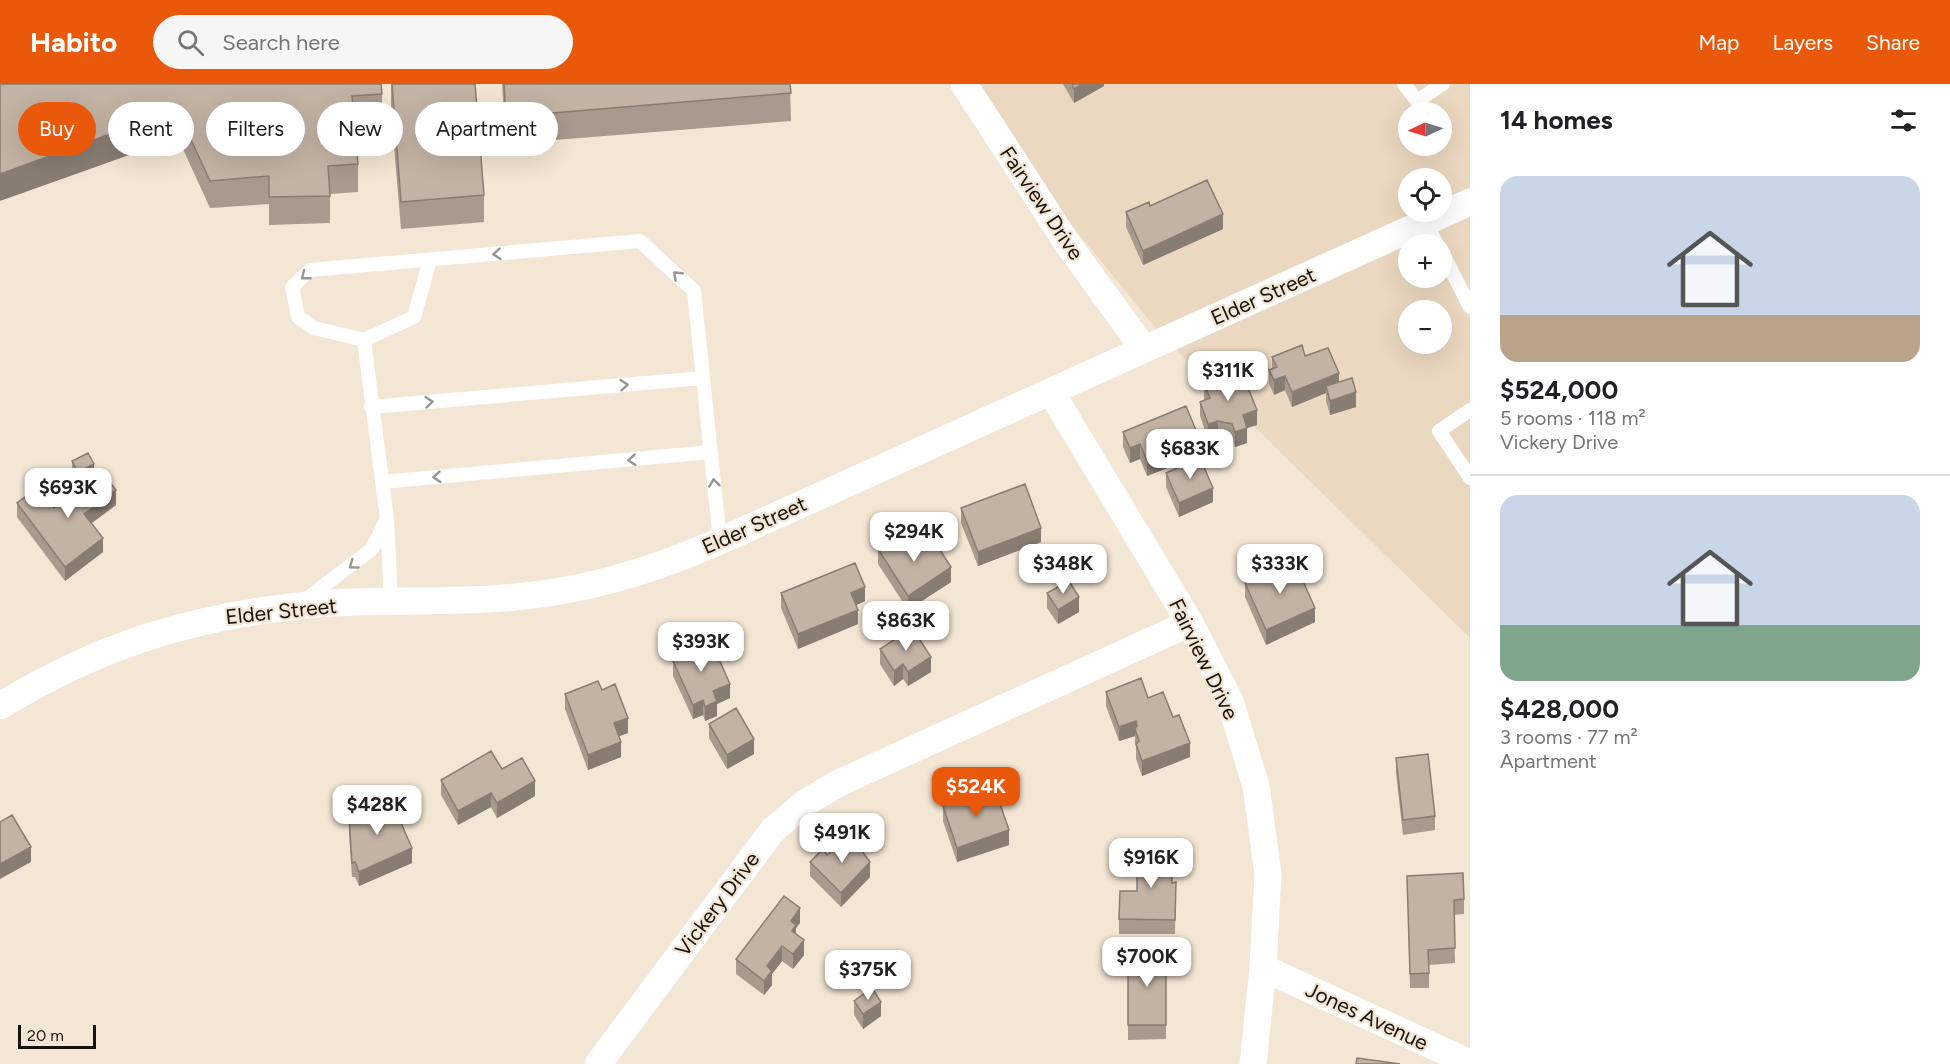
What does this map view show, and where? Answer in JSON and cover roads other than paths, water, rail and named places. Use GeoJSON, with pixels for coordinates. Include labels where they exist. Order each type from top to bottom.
{"type":"FeatureCollection","features":[{"type":"Feature","properties":{"kind":"street","name":"Fairview Drive"},"geometry":{"type":"LineString","coordinates":[[964,84],[1067,243],[1144,349]]}},
{"type":"Feature","properties":{"kind":"street","name":"Elder Street"},"geometry":{"type":"LineString","coordinates":[[0,706],[36,684],[87,659],[152,634],[207,619],[297,606],[515,597],[581,587],[640,571],[720,541],[1144,349],[1431,233],[1470,202]]}},
{"type":"Feature","properties":{"kind":"street","name":"Fairview Drive"},"geometry":{"type":"LineString","coordinates":[[1051,392],[1190,623],[1230,701],[1256,786],[1268,874],[1263,968],[1253,1064]]}},
{"type":"Feature","properties":{"kind":"street","name":"Vickery Drive"},"geometry":{"type":"LineString","coordinates":[[598,1064],[773,830],[805,803],[839,783],[1190,623]]}},
{"type":"Feature","properties":{"kind":"street","name":"Jones Avenue"},"geometry":{"type":"LineString","coordinates":[[1263,968],[1470,1063]]}},
{"type":"Feature","properties":{"kind":"lane"},"geometry":{"type":"LineString","coordinates":[[1404,84],[1417,101],[1443,84]]}},
{"type":"Feature","properties":{"kind":"lane"},"geometry":{"type":"LineString","coordinates":[[430,260],[414,317],[364,340],[314,328],[298,317],[292,287],[310,270],[640,241],[694,291],[720,541]]}},
{"type":"Feature","properties":{"kind":"lane"},"geometry":{"type":"LineString","coordinates":[[1452,267],[1466,287],[1470,307]]}},
{"type":"Feature","properties":{"kind":"lane"},"geometry":{"type":"LineString","coordinates":[[364,340],[387,519],[391,602]]}},
{"type":"Feature","properties":{"kind":"lane"},"geometry":{"type":"LineString","coordinates":[[371,407],[703,378]]}},
{"type":"Feature","properties":{"kind":"lane"},"geometry":{"type":"LineString","coordinates":[[1470,410],[1439,431],[1470,478]]}},
{"type":"Feature","properties":{"kind":"lane"},"geometry":{"type":"LineString","coordinates":[[382,482],[711,452]]}},
{"type":"Feature","properties":{"kind":"lane"},"geometry":{"type":"LineString","coordinates":[[297,606],[372,549],[387,519]]}}]}
